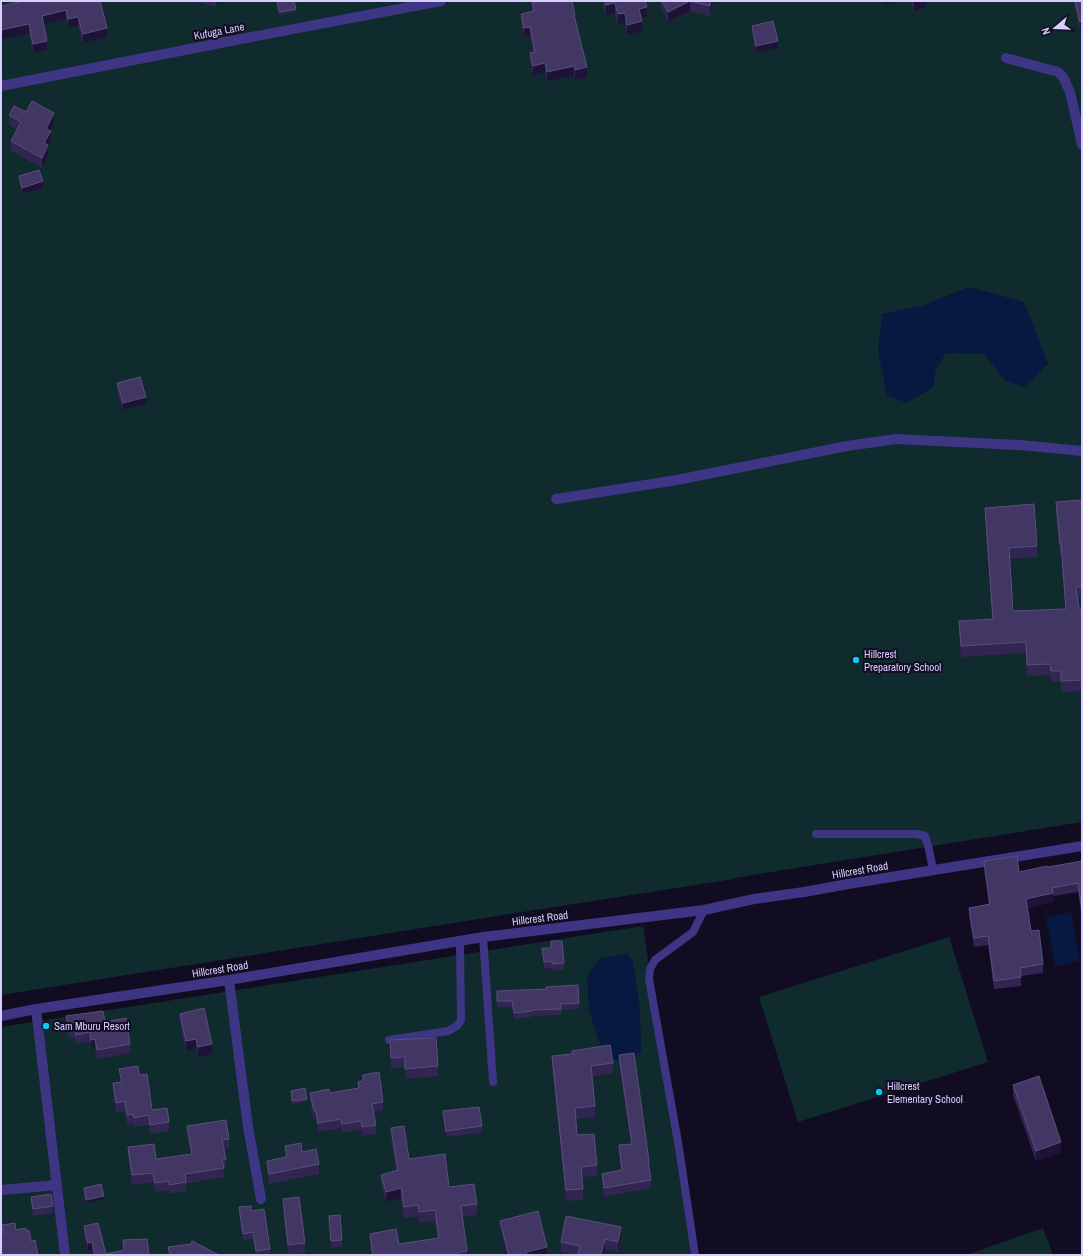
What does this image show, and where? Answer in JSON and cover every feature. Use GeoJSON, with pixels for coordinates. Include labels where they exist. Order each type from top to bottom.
{"type":"FeatureCollection","features":[{"type":"Feature","properties":{"kind":"street","name":"Kufuga Lane"},"geometry":{"type":"LineString","coordinates":[[1,86],[441,1]]}},
{"type":"Feature","properties":{"kind":"street"},"geometry":{"type":"LineString","coordinates":[[1006,58],[1058,72],[1064,77],[1070,92],[1082,145]]}},
{"type":"Feature","properties":{"kind":"street"},"geometry":{"type":"LineString","coordinates":[[556,499],[677,480],[847,446],[896,439],[1020,445],[1082,451]]}},
{"type":"Feature","properties":{"kind":"street","name":"Hillcrest Road"},"geometry":{"type":"LineString","coordinates":[[1,1016],[36,1009],[228,980],[483,937],[704,910],[754,899],[1082,846]]}},
{"type":"Feature","properties":{"kind":"street"},"geometry":{"type":"LineString","coordinates":[[228,980],[248,1126],[261,1199]]}},
{"type":"Feature","properties":{"kind":"street"},"geometry":{"type":"LineString","coordinates":[[36,1009],[65,1255]]}},
{"type":"Feature","properties":{"kind":"street"},"geometry":{"type":"LineString","coordinates":[[1,1190],[57,1185]]}},
{"type":"Feature","properties":{"kind":"lane"},"geometry":{"type":"LineString","coordinates":[[816,834],[917,834],[925,836],[933,870]]}},
{"type":"Feature","properties":{"kind":"lane"},"geometry":{"type":"LineString","coordinates":[[695,1255],[679,1148],[649,980],[650,969],[655,960],[693,932],[704,910]]}},
{"type":"Feature","properties":{"kind":"lane"},"geometry":{"type":"LineString","coordinates":[[483,937],[493,1082]]}},
{"type":"Feature","properties":{"kind":"lane"},"geometry":{"type":"LineString","coordinates":[[389,1040],[448,1031],[457,1026],[461,1020],[460,941]]}},
{"type":"Feature","properties":{"kind":"green space"},"geometry":{"type":"Polygon","coordinates":[[[1,1],[1082,1],[1082,822],[734,879],[1,995],[1,1]]]}},
{"type":"Feature","properties":{"kind":"green space"},"geometry":{"type":"Polygon","coordinates":[[[643,926],[691,1255],[1,1255],[1,1027],[643,926]]]}},
{"type":"Feature","properties":{"kind":"green space"},"geometry":{"type":"Polygon","coordinates":[[[949,937],[988,1062],[798,1122],[759,997],[949,937]]]}},
{"type":"Feature","properties":{"kind":"green space"},"geometry":{"type":"Polygon","coordinates":[[[1043,1228],[1053,1255],[966,1255],[1043,1228]]]}},
{"type":"Feature","properties":{"kind":"water"},"geometry":{"type":"Polygon","coordinates":[[[969,287],[1024,302],[1048,364],[1024,387],[1006,381],[984,354],[946,353],[936,369],[933,387],[907,403],[887,395],[878,352],[882,314],[924,305],[969,287]]]}},
{"type":"Feature","properties":{"kind":"water"},"geometry":{"type":"Polygon","coordinates":[[[1071,912],[1080,961],[1055,966],[1046,917],[1071,912]]]}},
{"type":"Feature","properties":{"kind":"water"},"geometry":{"type":"Polygon","coordinates":[[[627,953],[633,962],[640,1009],[641,1051],[629,1060],[607,1059],[598,1039],[589,1009],[587,976],[599,959],[627,953]]]}},
{"type":"Feature","properties":{"kind":"building"},"geometry":{"type":"Polygon","coordinates":[[[23,1],[100,1],[107,28],[83,34],[78,17],[68,19],[66,10],[42,16],[47,41],[33,44],[29,24],[1,30],[1,6],[23,1]]]}},
{"type":"Feature","properties":{"kind":"building"},"geometry":{"type":"Polygon","coordinates":[[[294,1],[296,9],[279,12],[277,2],[294,1]]]}},
{"type":"Feature","properties":{"kind":"building"},"geometry":{"type":"Polygon","coordinates":[[[540,1],[572,1],[587,67],[575,70],[574,66],[547,72],[545,63],[533,66],[530,53],[535,52],[530,27],[524,28],[521,14],[534,11],[532,3],[540,1]]]}},
{"type":"Feature","properties":{"kind":"building"},"geometry":{"type":"Polygon","coordinates":[[[605,1],[645,1],[647,7],[639,9],[642,21],[627,25],[625,13],[618,14],[615,3],[606,5],[605,1]]]}},
{"type":"Feature","properties":{"kind":"building"},"geometry":{"type":"Polygon","coordinates":[[[662,1],[690,1],[668,12],[662,1]]]}},
{"type":"Feature","properties":{"kind":"building"},"geometry":{"type":"Polygon","coordinates":[[[690,1],[711,1],[710,6],[690,1]]]}},
{"type":"Feature","properties":{"kind":"building"},"geometry":{"type":"Polygon","coordinates":[[[1075,1],[1082,1],[1082,25],[1081,21],[1080,22],[1075,1]]]}},
{"type":"Feature","properties":{"kind":"building"},"geometry":{"type":"Polygon","coordinates":[[[773,21],[778,41],[756,46],[752,26],[773,21]]]}},
{"type":"Feature","properties":{"kind":"building"},"geometry":{"type":"Polygon","coordinates":[[[32,101],[54,113],[46,129],[51,131],[44,143],[48,145],[42,158],[11,141],[21,122],[9,115],[14,106],[26,112],[32,101]]]}},
{"type":"Feature","properties":{"kind":"building"},"geometry":{"type":"Polygon","coordinates":[[[39,170],[43,181],[22,188],[19,176],[39,170]]]}},
{"type":"Feature","properties":{"kind":"building"},"geometry":{"type":"Polygon","coordinates":[[[140,377],[146,397],[123,403],[117,383],[140,377]]]}},
{"type":"Feature","properties":{"kind":"building"},"geometry":{"type":"Polygon","coordinates":[[[1082,500],[1082,587],[1076,587],[1079,608],[1081,608],[1082,622],[1082,680],[1061,681],[1061,671],[1051,671],[1050,664],[1027,665],[1026,642],[961,646],[959,621],[993,619],[985,508],[1034,504],[1037,546],[1009,548],[1013,611],[1066,609],[1056,502],[1082,500]]]}},
{"type":"Feature","properties":{"kind":"building"},"geometry":{"type":"Polygon","coordinates":[[[1017,856],[1019,872],[1082,861],[1082,911],[1078,883],[1052,888],[1053,893],[1026,899],[1031,931],[1039,930],[1043,964],[1020,968],[1021,977],[994,981],[988,936],[974,938],[969,908],[990,904],[984,861],[1017,856]]]}},
{"type":"Feature","properties":{"kind":"building"},"geometry":{"type":"Polygon","coordinates":[[[551,941],[562,941],[564,963],[552,964],[552,961],[544,962],[542,948],[551,948],[551,941]]]}},
{"type":"Feature","properties":{"kind":"building"},"geometry":{"type":"Polygon","coordinates":[[[578,985],[579,1003],[560,1004],[561,1009],[532,1010],[514,1013],[512,1001],[497,1001],[497,991],[547,989],[546,987],[578,985]]]}},
{"type":"Feature","properties":{"kind":"building"},"geometry":{"type":"Polygon","coordinates":[[[204,1008],[212,1044],[198,1047],[196,1039],[186,1041],[180,1014],[204,1008]]]}},
{"type":"Feature","properties":{"kind":"building"},"geometry":{"type":"Polygon","coordinates":[[[103,1011],[105,1022],[126,1018],[130,1044],[97,1050],[95,1039],[91,1040],[90,1032],[76,1035],[75,1028],[69,1030],[66,1016],[103,1011]]]}},
{"type":"Feature","properties":{"kind":"building"},"geometry":{"type":"Polygon","coordinates":[[[436,1038],[438,1066],[405,1069],[405,1057],[391,1058],[390,1040],[436,1038]]]}},
{"type":"Feature","properties":{"kind":"building"},"geometry":{"type":"Polygon","coordinates":[[[610,1045],[613,1063],[591,1066],[595,1106],[575,1108],[577,1135],[594,1134],[597,1165],[581,1167],[583,1189],[566,1190],[552,1056],[572,1054],[572,1051],[610,1045]]]}},
{"type":"Feature","properties":{"kind":"building"},"geometry":{"type":"Polygon","coordinates":[[[634,1053],[651,1180],[604,1188],[602,1174],[622,1170],[619,1145],[632,1144],[619,1055],[634,1053]]]}},
{"type":"Feature","properties":{"kind":"building"},"geometry":{"type":"Polygon","coordinates":[[[138,1066],[139,1075],[147,1074],[152,1110],[167,1108],[169,1122],[150,1125],[149,1115],[134,1118],[133,1114],[127,1115],[125,1101],[116,1103],[113,1083],[122,1082],[119,1069],[138,1066]]]}},
{"type":"Feature","properties":{"kind":"building"},"geometry":{"type":"Polygon","coordinates":[[[379,1072],[383,1102],[372,1104],[376,1125],[362,1127],[361,1121],[342,1124],[341,1119],[318,1123],[316,1110],[314,1111],[310,1093],[329,1089],[330,1093],[359,1088],[358,1082],[363,1081],[363,1075],[379,1072]]]}},
{"type":"Feature","properties":{"kind":"building"},"geometry":{"type":"Polygon","coordinates":[[[1039,1076],[1061,1142],[1036,1151],[1013,1085],[1039,1076]]]}},
{"type":"Feature","properties":{"kind":"building"},"geometry":{"type":"Polygon","coordinates":[[[305,1088],[307,1099],[292,1101],[291,1091],[305,1088]]]}},
{"type":"Feature","properties":{"kind":"building"},"geometry":{"type":"Polygon","coordinates":[[[479,1107],[482,1126],[446,1131],[443,1111],[479,1107]]]}},
{"type":"Feature","properties":{"kind":"building"},"geometry":{"type":"Polygon","coordinates":[[[226,1120],[229,1139],[222,1140],[226,1159],[222,1160],[224,1168],[185,1174],[186,1182],[169,1185],[169,1181],[155,1183],[153,1173],[132,1175],[128,1147],[154,1144],[156,1159],[192,1154],[187,1126],[226,1120]]]}},
{"type":"Feature","properties":{"kind":"building"},"geometry":{"type":"Polygon","coordinates":[[[404,1126],[409,1159],[445,1154],[449,1187],[474,1184],[477,1204],[461,1206],[467,1251],[455,1253],[455,1255],[373,1255],[370,1234],[396,1229],[399,1244],[439,1238],[435,1210],[419,1212],[418,1205],[404,1207],[401,1188],[386,1192],[381,1175],[398,1170],[391,1128],[404,1126]]]}},
{"type":"Feature","properties":{"kind":"building"},"geometry":{"type":"Polygon","coordinates":[[[301,1143],[302,1152],[316,1149],[319,1164],[269,1174],[267,1161],[287,1157],[285,1146],[301,1143]]]}},
{"type":"Feature","properties":{"kind":"building"},"geometry":{"type":"Polygon","coordinates":[[[101,1184],[104,1196],[86,1200],[84,1188],[101,1184]]]}},
{"type":"Feature","properties":{"kind":"building"},"geometry":{"type":"Polygon","coordinates":[[[51,1194],[53,1206],[33,1209],[31,1197],[51,1194]]]}},
{"type":"Feature","properties":{"kind":"building"},"geometry":{"type":"Polygon","coordinates":[[[299,1197],[305,1243],[288,1245],[283,1199],[299,1197]]]}},
{"type":"Feature","properties":{"kind":"building"},"geometry":{"type":"Polygon","coordinates":[[[251,1206],[251,1211],[264,1209],[270,1249],[256,1251],[253,1232],[243,1234],[239,1207],[251,1206]]]}},
{"type":"Feature","properties":{"kind":"building"},"geometry":{"type":"Polygon","coordinates":[[[538,1211],[547,1247],[526,1252],[527,1255],[509,1255],[500,1221],[538,1211]]]}},
{"type":"Feature","properties":{"kind":"building"},"geometry":{"type":"Polygon","coordinates":[[[340,1215],[342,1240],[331,1241],[329,1216],[340,1215]]]}},
{"type":"Feature","properties":{"kind":"building"},"geometry":{"type":"Polygon","coordinates":[[[566,1216],[621,1227],[618,1242],[605,1239],[601,1255],[578,1255],[580,1246],[561,1242],[566,1216]]]}},
{"type":"Feature","properties":{"kind":"building"},"geometry":{"type":"Polygon","coordinates":[[[15,1223],[16,1230],[26,1228],[26,1231],[29,1230],[31,1241],[35,1240],[38,1255],[1,1255],[1,1235],[3,1235],[2,1225],[15,1223]]]}},
{"type":"Feature","properties":{"kind":"building"},"geometry":{"type":"Polygon","coordinates":[[[98,1223],[106,1254],[124,1250],[123,1240],[147,1239],[149,1255],[95,1255],[92,1242],[88,1243],[84,1226],[98,1223]]]}},
{"type":"Feature","properties":{"kind":"building"},"geometry":{"type":"Polygon","coordinates":[[[192,1241],[219,1255],[170,1255],[168,1247],[191,1244],[192,1241]]]}},
{"type":"Feature","properties":{"kind":"place","name":"Hillcrest Preparatory School"},"geometry":{"type":"Point","coordinates":[856,660]}},
{"type":"Feature","properties":{"kind":"place","name":"Sam Mburu Resort"},"geometry":{"type":"Point","coordinates":[46,1026]}},
{"type":"Feature","properties":{"kind":"place","name":"Hillcrest Elementary School"},"geometry":{"type":"Point","coordinates":[879,1092]}}]}
